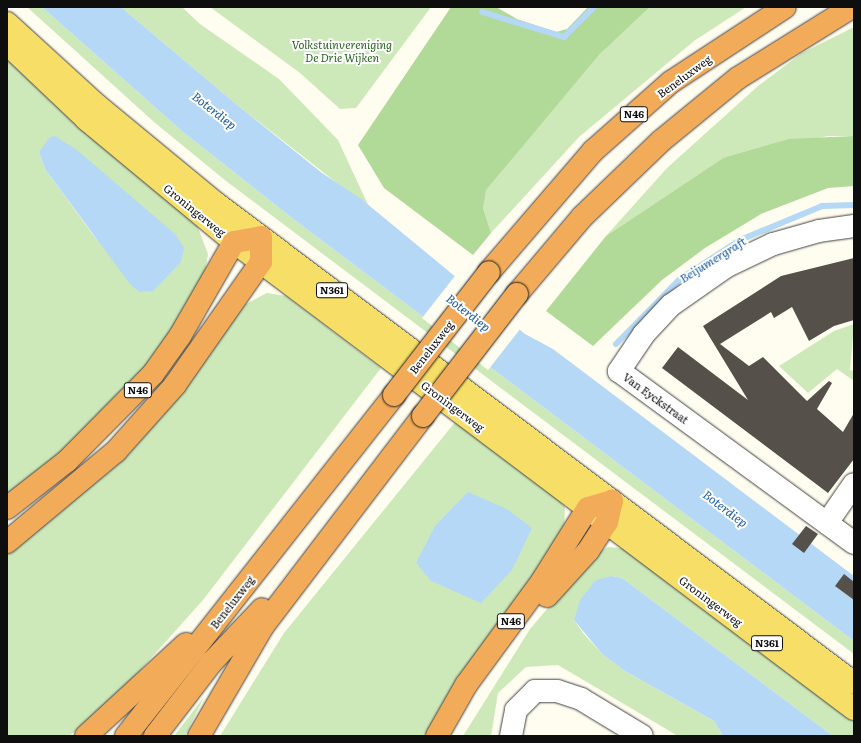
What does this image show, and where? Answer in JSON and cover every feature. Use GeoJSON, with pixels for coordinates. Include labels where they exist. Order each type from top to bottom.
{"type":"FeatureCollection","features":[{"type":"Feature","properties":{"kind":"highway","name":"Beneluxweg"},"geometry":{"type":"LineString","coordinates":[[126,736],[238,595],[489,272],[593,151],[671,82],[785,7]]}},
{"type":"Feature","properties":{"kind":"highway"},"geometry":{"type":"LineString","coordinates":[[202,732],[263,626],[316,552],[517,294],[582,217],[660,141],[750,70],[852,7]]}},
{"type":"Feature","properties":{"kind":"highway"},"geometry":{"type":"LineString","coordinates":[[234,242],[261,238],[261,262]]}},
{"type":"Feature","properties":{"kind":"highway","name":"N46"},"geometry":{"type":"LineString","coordinates":[[7,508],[67,461],[153,374],[180,336],[234,242]]}},
{"type":"Feature","properties":{"kind":"highway","name":"N46"},"geometry":{"type":"LineString","coordinates":[[7,542],[121,445],[175,385],[261,262]]}},
{"type":"Feature","properties":{"kind":"highway"},"geometry":{"type":"LineString","coordinates":[[588,508],[612,501]]}},
{"type":"Feature","properties":{"kind":"highway","name":"N46"},"geometry":{"type":"LineString","coordinates":[[452,736],[509,643],[588,551],[607,522],[612,501]]}},
{"type":"Feature","properties":{"kind":"highway","name":"N46"},"geometry":{"type":"LineString","coordinates":[[437,736],[466,685],[542,581],[588,508]]}},
{"type":"Feature","properties":{"kind":"highway"},"geometry":{"type":"LineString","coordinates":[[155,736],[211,663],[316,552]]}},
{"type":"Feature","properties":{"kind":"highway","name":"N46"},"geometry":{"type":"LineString","coordinates":[[86,736],[238,595]]}},
{"type":"Feature","properties":{"kind":"main road","name":"Groningerweg"},"geometry":{"type":"LineString","coordinates":[[7,23],[211,211],[234,242],[854,709]]}},
{"type":"Feature","properties":{"kind":"main road","name":"Groningerweg"},"geometry":{"type":"LineString","coordinates":[[7,44],[87,120],[211,211],[261,238],[854,683]]}},
{"type":"Feature","properties":{"kind":"street","name":"Van Eyckstraat"},"geometry":{"type":"LineString","coordinates":[[854,226],[819,231],[773,244],[727,266],[671,305],[644,334],[619,371],[854,544]]}},
{"type":"Feature","properties":{"kind":"street"},"geometry":{"type":"LineString","coordinates":[[827,523],[854,484]]}},
{"type":"Feature","properties":{"kind":"street"},"geometry":{"type":"LineString","coordinates":[[511,736],[516,710],[534,691],[557,691],[581,699],[642,736]]}},
{"type":"Feature","properties":{"kind":"green space"},"geometry":{"type":"Polygon","coordinates":[[[27,7],[42,7],[183,132],[296,221],[854,641],[854,654],[226,181],[154,122],[27,7]]]}},
{"type":"Feature","properties":{"kind":"green space"},"geometry":{"type":"Polygon","coordinates":[[[121,7],[182,7],[200,24],[279,79],[338,140],[370,209],[236,104],[121,7]]]}},
{"type":"Feature","properties":{"kind":"green space","name":"Volkstuinvereniging De Drie Wijken"},"geometry":{"type":"Polygon","coordinates":[[[210,7],[431,7],[356,108],[340,109],[300,73],[210,7]]]}},
{"type":"Feature","properties":{"kind":"green space"},"geometry":{"type":"Polygon","coordinates":[[[451,7],[496,7],[517,19],[556,32],[567,29],[588,7],[650,7],[599,55],[486,190],[483,208],[491,233],[473,255],[384,188],[358,145],[451,7]]]}},
{"type":"Feature","properties":{"kind":"green space"},"geometry":{"type":"Polygon","coordinates":[[[650,7],[746,7],[694,41],[579,137],[491,233],[483,208],[485,190],[599,55],[650,7]]]}},
{"type":"Feature","properties":{"kind":"green space"},"geometry":{"type":"Polygon","coordinates":[[[854,27],[854,136],[828,136],[723,158],[606,236],[667,168],[758,86],[802,53],[854,27]]]}},
{"type":"Feature","properties":{"kind":"green space"},"geometry":{"type":"Polygon","coordinates":[[[7,55],[197,225],[208,254],[205,273],[195,288],[198,291],[149,372],[59,456],[7,497],[7,55]],[[39,152],[45,169],[99,243],[39,152]]]}},
{"type":"Feature","properties":{"kind":"green space"},"geometry":{"type":"Polygon","coordinates":[[[854,136],[854,186],[828,188],[761,214],[705,248],[662,280],[593,346],[546,311],[606,236],[723,158],[789,139],[854,136]]]}},
{"type":"Feature","properties":{"kind":"green space"},"geometry":{"type":"Polygon","coordinates":[[[267,293],[286,296],[381,368],[203,600],[108,706],[69,736],[7,736],[7,555],[107,470],[183,386],[246,304],[267,293]]]}},
{"type":"Feature","properties":{"kind":"green space"},"geometry":{"type":"Polygon","coordinates":[[[854,324],[850,370],[854,371],[854,381],[837,369],[808,393],[779,366],[834,331],[854,324]]]}},
{"type":"Feature","properties":{"kind":"green space"},"geometry":{"type":"Polygon","coordinates":[[[456,421],[552,492],[565,507],[564,533],[432,736],[220,736],[284,633],[456,421]]]}},
{"type":"Feature","properties":{"kind":"green space"},"geometry":{"type":"Polygon","coordinates":[[[608,547],[631,549],[854,718],[854,736],[833,736],[622,578],[612,576],[574,620],[583,633],[602,654],[625,671],[714,721],[723,736],[678,736],[558,665],[526,667],[498,693],[491,736],[463,736],[530,629],[592,556],[608,547]]]}},
{"type":"Feature","properties":{"kind":"green space"},"geometry":{"type":"Polygon","coordinates":[[[204,697],[185,736],[174,736],[204,697]]]}},
{"type":"Feature","properties":{"kind":"water","name":"Boterdiep"},"geometry":{"type":"Polygon","coordinates":[[[42,7],[121,7],[236,104],[322,173],[360,198],[525,334],[553,349],[854,576],[854,641],[296,221],[183,132],[42,7]]]}},
{"type":"Feature","properties":{"kind":"water"},"geometry":{"type":"Polygon","coordinates":[[[55,136],[77,150],[175,234],[184,248],[181,262],[153,291],[139,292],[130,284],[45,169],[39,152],[50,137],[55,136]]]}},
{"type":"Feature","properties":{"kind":"water"},"geometry":{"type":"Polygon","coordinates":[[[468,492],[507,509],[532,528],[512,570],[481,603],[431,581],[416,563],[435,526],[468,492]]]}},
{"type":"Feature","properties":{"kind":"water"},"geometry":{"type":"Polygon","coordinates":[[[612,576],[622,578],[833,736],[723,736],[714,721],[625,671],[602,654],[574,620],[580,600],[596,580],[612,576]]]}},
{"type":"Feature","properties":{"kind":"pier"},"geometry":{"type":"Polygon","coordinates":[[[455,276],[521,328],[488,370],[422,318],[455,276]]]}},
{"type":"Feature","properties":{"kind":"building"},"geometry":{"type":"Polygon","coordinates":[[[854,258],[854,320],[834,326],[809,341],[792,307],[774,318],[771,312],[720,344],[749,366],[763,357],[807,401],[829,381],[832,383],[817,409],[843,432],[854,413],[854,459],[828,493],[662,368],[678,347],[748,400],[703,326],[781,276],[854,258]]]}},
{"type":"Feature","properties":{"kind":"building"},"geometry":{"type":"Polygon","coordinates":[[[806,526],[818,534],[804,553],[792,544],[806,526]]]}},
{"type":"Feature","properties":{"kind":"building"},"geometry":{"type":"Polygon","coordinates":[[[844,574],[854,582],[854,600],[835,586],[844,574]]]}},
{"type":"Feature","properties":{"kind":"waterway"},"geometry":{"type":"LineString","coordinates":[[482,12],[564,37],[594,7]]}},
{"type":"Feature","properties":{"kind":"waterway","name":"Beijumergraft"},"geometry":{"type":"LineString","coordinates":[[616,344],[680,279],[740,240],[822,206],[854,205]]}}]}
